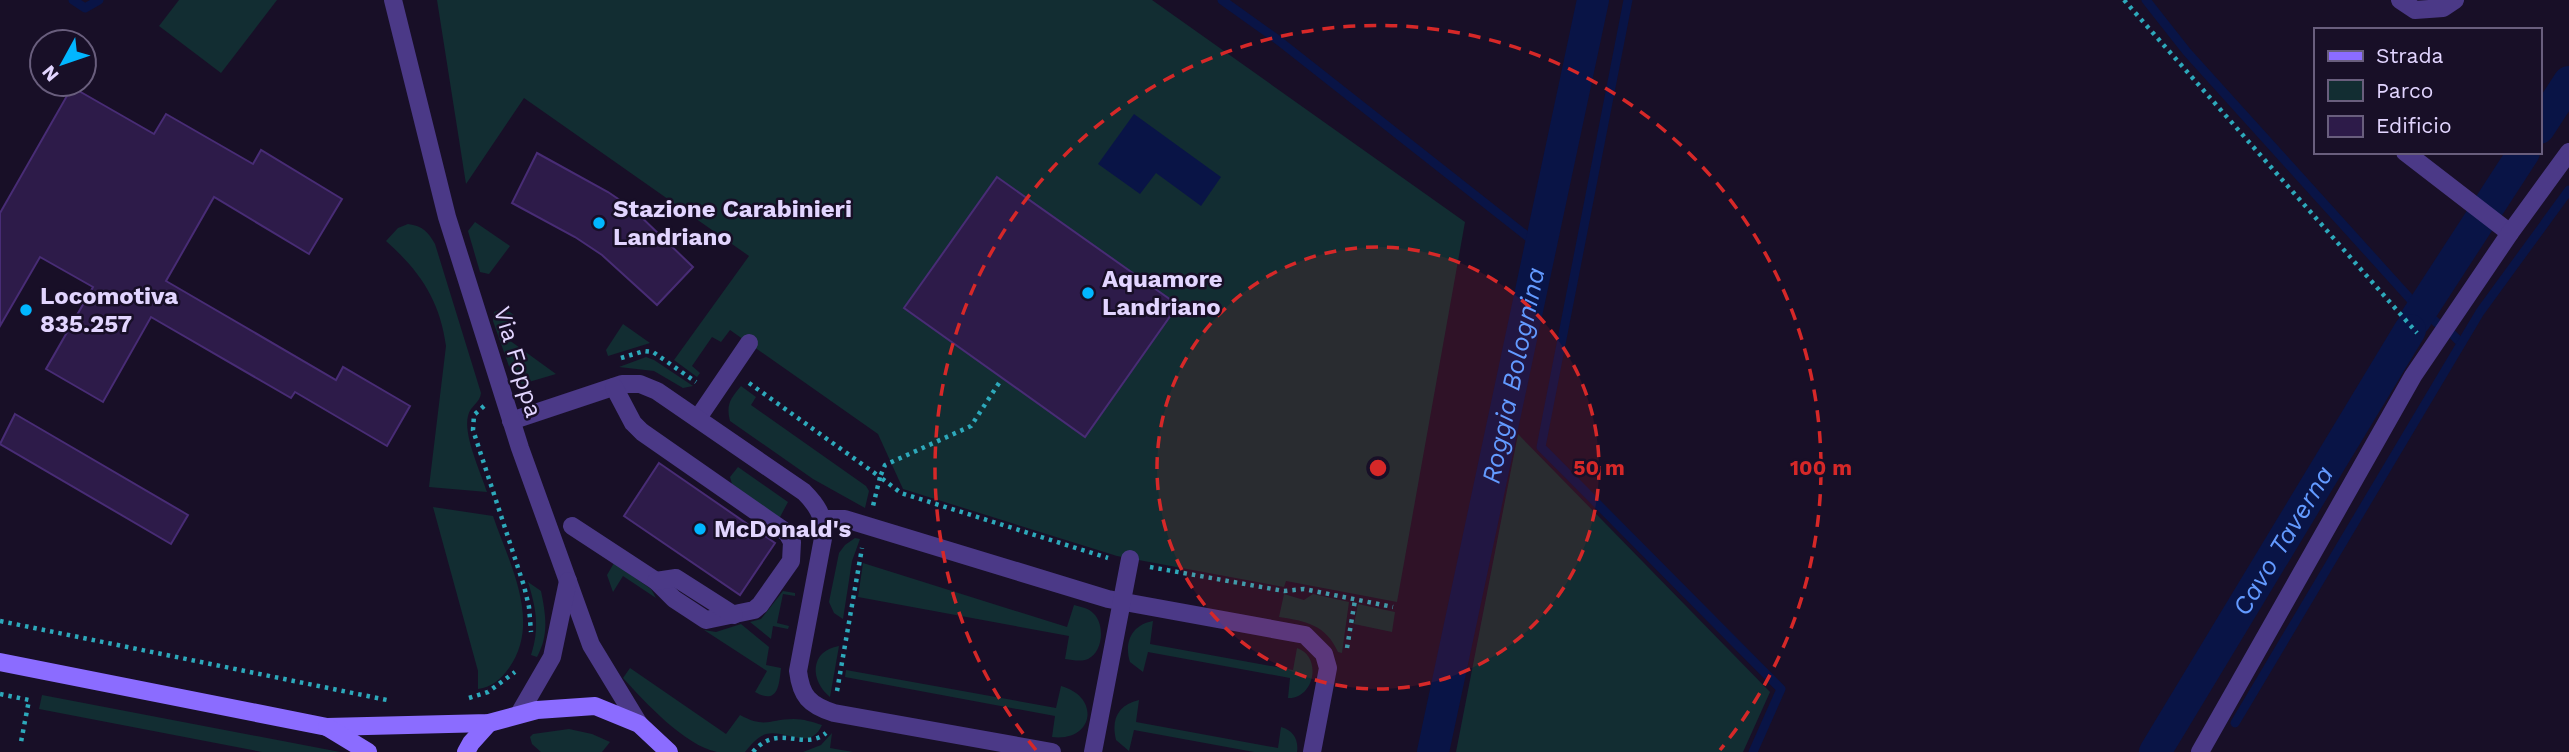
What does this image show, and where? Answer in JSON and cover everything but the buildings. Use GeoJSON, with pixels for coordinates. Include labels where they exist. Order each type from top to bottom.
{"type":"FeatureCollection","features":[{"type":"Feature","properties":{"kind":"main road"},"geometry":{"type":"LineString","coordinates":[[0,662],[327,727],[489,723],[537,710],[594,706],[639,723],[669,752]]}},
{"type":"Feature","properties":{"kind":"main road"},"geometry":{"type":"LineString","coordinates":[[466,752],[489,723]]}},
{"type":"Feature","properties":{"kind":"main road"},"geometry":{"type":"LineString","coordinates":[[327,727],[368,752]]}},
{"type":"Feature","properties":{"kind":"street","name":"Via Foppa"},"geometry":{"type":"LineString","coordinates":[[393,0],[443,201],[511,421],[591,645],[639,723]]}},
{"type":"Feature","properties":{"kind":"street"},"geometry":{"type":"LineString","coordinates":[[2400,0],[2415,10],[2443,8],[2455,0]]}},
{"type":"Feature","properties":{"kind":"street"},"geometry":{"type":"LineString","coordinates":[[2200,752],[2413,376],[2509,232],[2569,152]]}},
{"type":"Feature","properties":{"kind":"street"},"geometry":{"type":"LineString","coordinates":[[2408,154],[2509,232]]}},
{"type":"Feature","properties":{"kind":"street"},"geometry":{"type":"LineString","coordinates":[[698,418],[749,343]]}},
{"type":"Feature","properties":{"kind":"street"},"geometry":{"type":"LineString","coordinates":[[511,421],[614,387],[640,384],[657,391],[804,492],[816,504],[823,519],[824,533],[799,671],[800,687],[813,703],[834,713],[1052,752]]}},
{"type":"Feature","properties":{"kind":"street"},"geometry":{"type":"LineString","coordinates":[[572,526],[656,581],[674,599],[706,620],[754,610],[765,599],[791,561],[792,542],[779,526],[642,432],[633,423],[614,387]]}},
{"type":"Feature","properties":{"kind":"street"},"geometry":{"type":"LineString","coordinates":[[823,519],[845,519],[1122,602],[1305,635],[1324,653],[1328,668],[1312,752]]}},
{"type":"Feature","properties":{"kind":"street"},"geometry":{"type":"LineString","coordinates":[[1093,752],[1130,559]]}},
{"type":"Feature","properties":{"kind":"street"},"geometry":{"type":"LineString","coordinates":[[519,714],[552,657],[568,581]]}},
{"type":"Feature","properties":{"kind":"path"},"geometry":{"type":"LineString","coordinates":[[2124,0],[2432,349]]}},
{"type":"Feature","properties":{"kind":"path"},"geometry":{"type":"LineString","coordinates":[[612,362],[644,351],[653,352],[714,395]]}},
{"type":"Feature","properties":{"kind":"path"},"geometry":{"type":"LineString","coordinates":[[880,477],[885,465],[971,426],[999,383]]}},
{"type":"Feature","properties":{"kind":"path"},"geometry":{"type":"LineString","coordinates":[[504,398],[480,409],[472,422],[524,586],[531,626],[529,641]]}},
{"type":"Feature","properties":{"kind":"path"},"geometry":{"type":"LineString","coordinates":[[0,621],[391,701]]}},
{"type":"Feature","properties":{"kind":"path"},"geometry":{"type":"LineString","coordinates":[[467,699],[488,692],[503,682],[520,663]]}},
{"type":"Feature","properties":{"kind":"path"},"geometry":{"type":"LineString","coordinates":[[0,694],[29,700],[21,742]]}},
{"type":"Feature","properties":{"kind":"green space"},"geometry":{"type":"Polygon","coordinates":[[[179,0],[277,0],[221,73],[159,26],[179,0]]]}},
{"type":"Feature","properties":{"kind":"green space","name":"Aquamore Landriano"},"geometry":{"type":"Polygon","coordinates":[[[437,0],[1152,0],[1465,222],[1397,602],[1286,581],[1284,587],[1117,556],[903,489],[878,434],[730,330],[721,342],[712,337],[692,366],[700,373],[697,377],[674,360],[749,256],[524,98],[466,184],[437,0]]]}},
{"type":"Feature","properties":{"kind":"green space"},"geometry":{"type":"Polygon","coordinates":[[[475,222],[510,246],[489,274],[480,272],[468,231],[475,222]]]}},
{"type":"Feature","properties":{"kind":"green space"},"geometry":{"type":"Polygon","coordinates":[[[408,224],[424,230],[435,244],[481,393],[469,413],[467,424],[470,443],[487,492],[429,487],[446,346],[439,315],[426,288],[409,264],[386,241],[398,228],[408,224]]]}},
{"type":"Feature","properties":{"kind":"green space"},"geometry":{"type":"Polygon","coordinates":[[[504,308],[514,315],[502,335],[556,374],[522,384],[511,372],[493,321],[494,312],[504,308]]]}},
{"type":"Feature","properties":{"kind":"green space"},"geometry":{"type":"Polygon","coordinates":[[[623,324],[650,343],[608,356],[606,350],[623,324]]]}},
{"type":"Feature","properties":{"kind":"green space"},"geometry":{"type":"Polygon","coordinates":[[[646,357],[693,386],[683,388],[654,371],[619,367],[646,357]]]}},
{"type":"Feature","properties":{"kind":"green space"},"geometry":{"type":"Polygon","coordinates":[[[741,386],[756,397],[751,405],[866,486],[869,491],[865,508],[813,479],[730,421],[730,402],[741,386]]]}},
{"type":"Feature","properties":{"kind":"green space"},"geometry":{"type":"Polygon","coordinates":[[[1518,434],[1770,692],[1743,752],[1456,752],[1518,434]]]}},
{"type":"Feature","properties":{"kind":"green space"},"geometry":{"type":"Polygon","coordinates":[[[738,467],[788,502],[780,517],[732,484],[730,477],[738,467]]]}},
{"type":"Feature","properties":{"kind":"green space"},"geometry":{"type":"Polygon","coordinates":[[[433,507],[493,516],[514,573],[523,612],[523,631],[518,650],[503,676],[483,688],[478,689],[478,671],[433,507]]]}},
{"type":"Feature","properties":{"kind":"green space"},"geometry":{"type":"Polygon","coordinates":[[[855,538],[860,539],[852,561],[843,619],[834,613],[829,602],[839,553],[855,538]]]}},
{"type":"Feature","properties":{"kind":"green space"},"geometry":{"type":"Polygon","coordinates":[[[614,563],[651,589],[656,598],[623,576],[613,592],[607,575],[614,563]]]}},
{"type":"Feature","properties":{"kind":"green space"},"geometry":{"type":"Polygon","coordinates":[[[863,563],[1067,627],[1074,605],[1085,608],[1092,612],[1100,625],[1101,638],[1097,651],[1088,659],[1080,661],[1065,659],[1069,636],[858,597],[863,563]]]}},
{"type":"Feature","properties":{"kind":"green space"},"geometry":{"type":"Polygon","coordinates":[[[528,582],[541,591],[544,609],[545,633],[537,657],[531,655],[536,618],[528,582]]]}},
{"type":"Feature","properties":{"kind":"green space"},"geometry":{"type":"Polygon","coordinates":[[[783,591],[795,593],[795,596],[783,594],[777,623],[789,626],[788,629],[773,626],[771,639],[750,622],[761,619],[783,591]]]}},
{"type":"Feature","properties":{"kind":"green space"},"geometry":{"type":"Polygon","coordinates":[[[1284,594],[1304,600],[1313,594],[1349,602],[1342,653],[1338,652],[1328,636],[1314,626],[1279,617],[1284,594]]]}},
{"type":"Feature","properties":{"kind":"green space"},"geometry":{"type":"Polygon","coordinates":[[[1358,604],[1395,612],[1392,632],[1354,624],[1358,604]]]}},
{"type":"Feature","properties":{"kind":"green space"},"geometry":{"type":"Polygon","coordinates":[[[1153,621],[1150,644],[1293,670],[1297,648],[1310,660],[1312,677],[1309,685],[1297,697],[1288,698],[1290,678],[1148,652],[1143,672],[1130,662],[1129,642],[1139,626],[1153,621]]]}},
{"type":"Feature","properties":{"kind":"green space"},"geometry":{"type":"Polygon","coordinates":[[[741,624],[769,647],[766,665],[781,668],[778,687],[773,695],[755,692],[767,671],[704,630],[716,632],[741,624]]]}},
{"type":"Feature","properties":{"kind":"green space"},"geometry":{"type":"Polygon","coordinates":[[[839,646],[830,697],[819,683],[816,667],[822,654],[839,646]]]}},
{"type":"Feature","properties":{"kind":"green space"},"geometry":{"type":"Polygon","coordinates":[[[630,668],[726,734],[740,715],[756,722],[797,719],[822,725],[811,737],[766,734],[745,752],[717,752],[691,741],[654,710],[623,678],[630,668]]]}},
{"type":"Feature","properties":{"kind":"green space"},"geometry":{"type":"Polygon","coordinates":[[[846,670],[1056,708],[1061,686],[1082,699],[1087,708],[1087,718],[1077,733],[1066,737],[1052,737],[1055,716],[845,677],[846,670]]]}},
{"type":"Feature","properties":{"kind":"green space"},"geometry":{"type":"Polygon","coordinates":[[[42,695],[340,752],[262,752],[39,709],[42,695]]]}},
{"type":"Feature","properties":{"kind":"green space"},"geometry":{"type":"Polygon","coordinates":[[[1139,700],[1136,722],[1278,748],[1281,727],[1294,736],[1297,752],[1254,752],[1134,730],[1129,751],[1116,740],[1116,719],[1121,709],[1139,700]]]}},
{"type":"Feature","properties":{"kind":"green space"},"geometry":{"type":"Polygon","coordinates":[[[569,729],[592,734],[610,742],[602,752],[541,752],[532,744],[530,737],[533,734],[569,729]]]}},
{"type":"Feature","properties":{"kind":"green space"},"geometry":{"type":"Polygon","coordinates":[[[832,733],[830,748],[853,752],[803,752],[821,745],[832,733]]]}},
{"type":"Feature","properties":{"kind":"shaded area"},"geometry":{"type":"Polygon","coordinates":[[[1134,114],[1221,177],[1201,206],[1156,173],[1140,194],[1098,164],[1134,114]]]}},
{"type":"Feature","properties":{"kind":"waterway"},"geometry":{"type":"LineString","coordinates":[[73,0],[85,8],[99,0]]}},
{"type":"Feature","properties":{"kind":"waterway"},"geometry":{"type":"LineString","coordinates":[[1222,0],[1278,40],[1542,248]]}},
{"type":"Feature","properties":{"kind":"waterway","name":"Roggia Bolognina"},"geometry":{"type":"LineString","coordinates":[[1433,752],[1593,0]]}},
{"type":"Feature","properties":{"kind":"waterway"},"geometry":{"type":"LineString","coordinates":[[1628,0],[1541,447],[1781,689],[1753,752]]}},
{"type":"Feature","properties":{"kind":"waterway"},"geometry":{"type":"LineString","coordinates":[[2146,0],[2187,52],[2413,302],[2437,323]]}},
{"type":"Feature","properties":{"kind":"waterway","name":"Cavo Taverna"},"geometry":{"type":"LineString","coordinates":[[2541,125],[2569,82]]}},
{"type":"Feature","properties":{"kind":"waterway","name":"Cavo Taverna"},"geometry":{"type":"LineString","coordinates":[[2415,320],[2523,154]]}},
{"type":"Feature","properties":{"kind":"waterway"},"geometry":{"type":"LineString","coordinates":[[2235,723],[2480,312],[2569,190]]}},
{"type":"Feature","properties":{"kind":"waterway","name":"Cavo Taverna"},"geometry":{"type":"LineString","coordinates":[[2155,752],[2410,330]]}},
{"type":"Feature","properties":{"kind":"waterway"},"geometry":{"type":"LineString","coordinates":[[2452,334],[2461,343]]}},
{"type":"Feature","properties":{"kind":"place","name":"Stazione Carabinieri Landriano"},"geometry":{"type":"Point","coordinates":[599,223]}},
{"type":"Feature","properties":{"kind":"place","name":"Aquamore Landriano"},"geometry":{"type":"Point","coordinates":[1088,293]}},
{"type":"Feature","properties":{"kind":"place","name":"Locomotiva 835.257"},"geometry":{"type":"Point","coordinates":[26,310]}},
{"type":"Feature","properties":{"kind":"place","name":"McDonald's"},"geometry":{"type":"Point","coordinates":[700,529]}}]}
